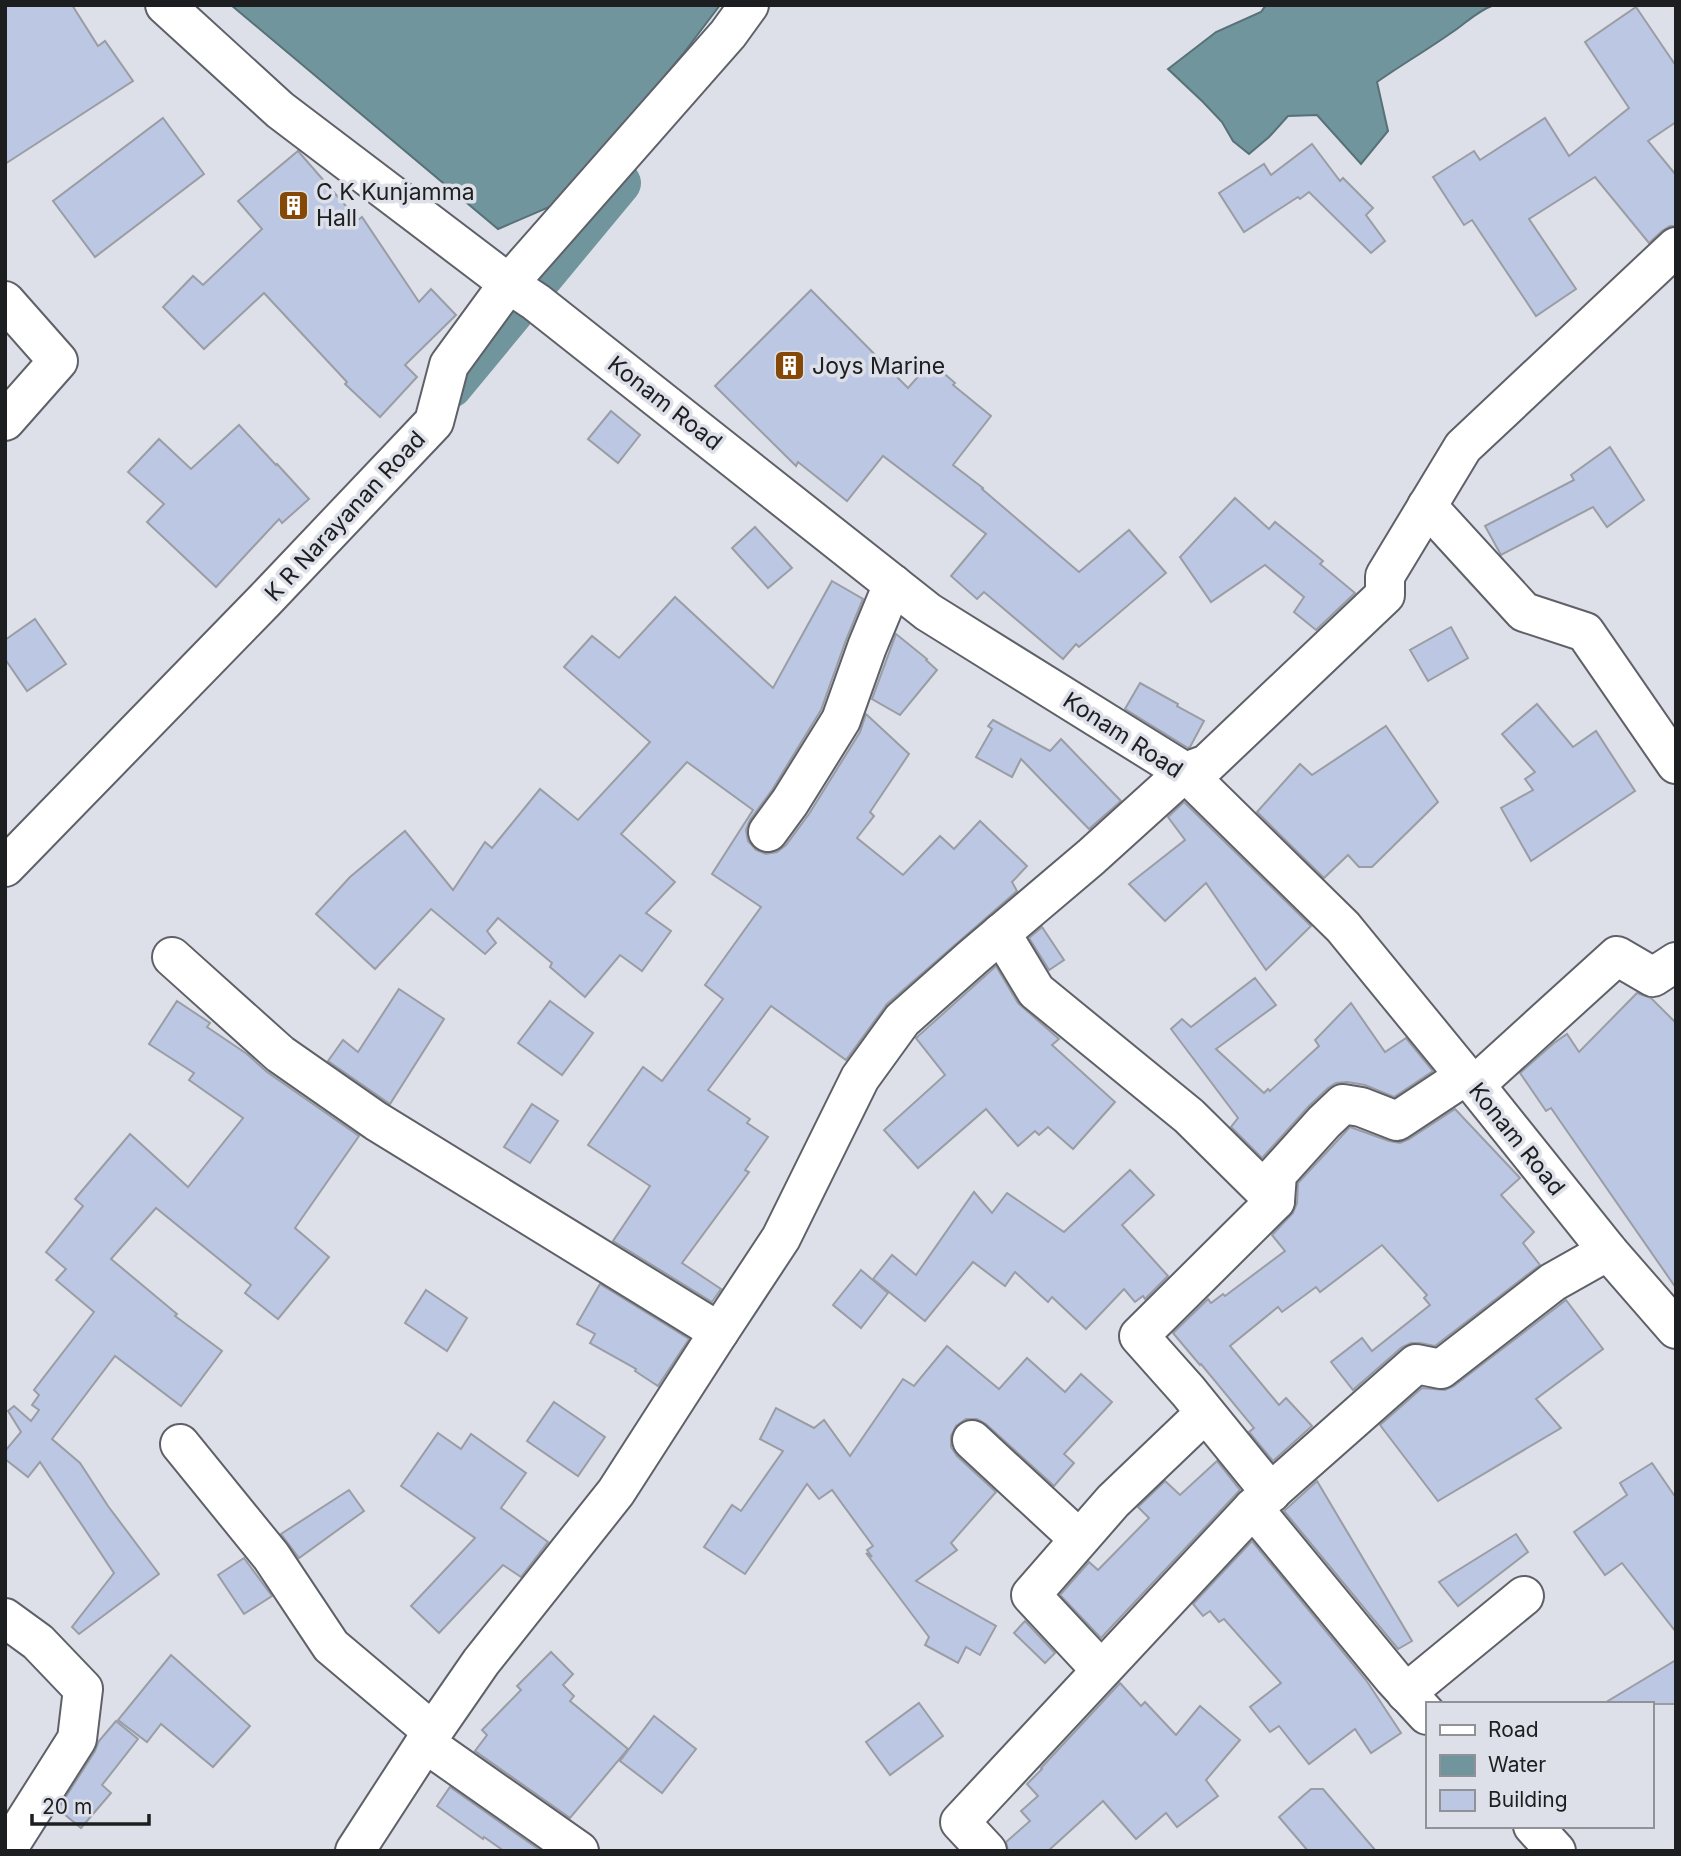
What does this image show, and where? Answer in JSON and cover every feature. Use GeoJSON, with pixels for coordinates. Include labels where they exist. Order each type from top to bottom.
{"type":"FeatureCollection","features":[{"type":"Feature","properties":{"kind":"street","name":"Konam Road"},"geometry":{"type":"LineString","coordinates":[[165,5],[281,110],[519,291],[928,612],[1185,772],[1343,927],[1608,1251],[1676,1329]]}},
{"type":"Feature","properties":{"kind":"street","name":"K R Narayanan Road"},"geometry":{"type":"LineString","coordinates":[[10,848],[264,601],[435,422],[449,365],[519,291],[728,34],[748,5]]}},
{"type":"Feature","properties":{"kind":"street"},"geometry":{"type":"LineString","coordinates":[[355,1851],[481,1662],[616,1492],[782,1238],[860,1078],[902,1020],[1185,772],[1207,764],[1385,595],[1385,576],[1463,447],[1676,247]]}},
{"type":"Feature","properties":{"kind":"street"},"geometry":{"type":"LineString","coordinates":[[5,301],[58,361],[5,421]]}},
{"type":"Feature","properties":{"kind":"street"},"geometry":{"type":"LineString","coordinates":[[1427,506],[1524,612],[1585,632],[1676,764]]}},
{"type":"Feature","properties":{"kind":"street"},"geometry":{"type":"LineString","coordinates":[[768,832],[841,720],[892,584]]}},
{"type":"Feature","properties":{"kind":"street"},"geometry":{"type":"LineString","coordinates":[[1001,933],[1036,991],[1189,1116],[1275,1201]]}},
{"type":"Feature","properties":{"kind":"street"},"geometry":{"type":"LineString","coordinates":[[1524,1596],[1417,1704],[1262,1501],[1205,1413],[1139,1336],[1275,1201],[1277,1174],[1343,1104],[1360,1107],[1397,1121],[1470,1081],[1617,956],[1653,977],[1676,962]]}},
{"type":"Feature","properties":{"kind":"street"},"geometry":{"type":"LineString","coordinates":[[172,957],[280,1054],[376,1121],[719,1332]]}},
{"type":"Feature","properties":{"kind":"street"},"geometry":{"type":"LineString","coordinates":[[987,1851],[960,1822],[1262,1501],[1416,1364],[1441,1369],[1553,1282],[1608,1251]]}},
{"type":"Feature","properties":{"kind":"street"},"geometry":{"type":"LineString","coordinates":[[1101,1670],[1031,1595],[1113,1502],[1205,1413]]}},
{"type":"Feature","properties":{"kind":"street"},"geometry":{"type":"LineString","coordinates":[[972,1440],[1079,1539]]}},
{"type":"Feature","properties":{"kind":"street"},"geometry":{"type":"LineString","coordinates":[[180,1444],[271,1556],[331,1646],[429,1737],[579,1851]]}},
{"type":"Feature","properties":{"kind":"street"},"geometry":{"type":"LineString","coordinates":[[5,1618],[38,1642],[83,1689],[77,1739],[6,1851]]}},
{"type":"Feature","properties":{"kind":"street"},"geometry":{"type":"LineString","coordinates":[[1535,1828],[1556,1851]]}},
{"type":"Feature","properties":{"kind":"water"},"geometry":{"type":"Polygon","coordinates":[[[231,5],[720,5],[561,202],[498,229],[231,5]]]}},
{"type":"Feature","properties":{"kind":"water"},"geometry":{"type":"Polygon","coordinates":[[[1266,5],[1494,5],[1377,82],[1388,131],[1361,164],[1317,115],[1288,116],[1249,154],[1233,141],[1222,122],[1168,69],[1216,32],[1261,12],[1266,5]]]}},
{"type":"Feature","properties":{"kind":"building"},"geometry":{"type":"Polygon","coordinates":[[[5,5],[72,5],[98,46],[105,41],[133,81],[5,164],[5,5]]]}},
{"type":"Feature","properties":{"kind":"building"},"geometry":{"type":"Polygon","coordinates":[[[1636,7],[1676,66],[1676,122],[1648,141],[1676,175],[1676,226],[1662,231],[1649,243],[1595,177],[1529,219],[1576,289],[1536,316],[1472,220],[1464,225],[1433,177],[1474,151],[1480,160],[1545,118],[1569,156],[1629,108],[1585,42],[1636,7]]]}},
{"type":"Feature","properties":{"kind":"building"},"geometry":{"type":"Polygon","coordinates":[[[163,118],[204,174],[95,257],[53,201],[163,118]]]}},
{"type":"Feature","properties":{"kind":"building"},"geometry":{"type":"Polygon","coordinates":[[[1312,144],[1340,181],[1343,178],[1373,208],[1366,215],[1385,241],[1371,253],[1309,192],[1244,232],[1219,193],[1264,164],[1271,175],[1312,144]]]}},
{"type":"Feature","properties":{"kind":"building"},"geometry":{"type":"Polygon","coordinates":[[[298,151],[358,220],[362,217],[419,302],[431,289],[456,315],[405,365],[417,377],[380,417],[345,384],[347,382],[264,293],[204,349],[163,307],[193,276],[203,285],[262,229],[238,201],[298,151]]]}},
{"type":"Feature","properties":{"kind":"building"},"geometry":{"type":"Polygon","coordinates":[[[811,290],[908,388],[931,362],[955,383],[953,385],[991,416],[953,465],[1079,572],[1129,530],[1166,573],[1079,647],[1076,644],[1063,659],[984,592],[977,599],[951,576],[986,534],[883,456],[847,501],[798,462],[796,466],[715,386],[811,290]]]}},
{"type":"Feature","properties":{"kind":"building"},"geometry":{"type":"Polygon","coordinates":[[[611,411],[640,435],[618,463],[588,439],[611,411]]]}},
{"type":"Feature","properties":{"kind":"building"},"geometry":{"type":"Polygon","coordinates":[[[239,425],[309,499],[282,523],[279,519],[216,587],[147,522],[164,504],[128,472],[159,439],[191,469],[239,425]]]}},
{"type":"Feature","properties":{"kind":"building"},"geometry":{"type":"Polygon","coordinates":[[[1610,447],[1644,500],[1607,527],[1593,507],[1501,555],[1485,526],[1574,480],[1571,475],[1610,447]]]}},
{"type":"Feature","properties":{"kind":"building"},"geometry":{"type":"Polygon","coordinates":[[[1235,498],[1269,529],[1275,522],[1323,561],[1320,564],[1355,593],[1316,630],[1294,612],[1304,597],[1265,565],[1211,602],[1180,557],[1235,498]]]}},
{"type":"Feature","properties":{"kind":"building"},"geometry":{"type":"Polygon","coordinates":[[[755,527],[792,568],[768,588],[732,548],[755,527]]]}},
{"type":"Feature","properties":{"kind":"building"},"geometry":{"type":"Polygon","coordinates":[[[832,581],[863,599],[821,710],[772,790],[750,820],[746,830],[748,841],[756,850],[766,854],[777,852],[786,845],[809,814],[860,732],[866,714],[909,754],[870,812],[874,816],[857,838],[903,875],[940,836],[954,849],[980,821],[1027,866],[1012,882],[1017,891],[887,1004],[846,1060],[771,1006],[708,1090],[750,1119],[747,1123],[768,1137],[745,1170],[749,1172],[682,1263],[721,1289],[712,1302],[613,1241],[650,1186],[588,1145],[643,1067],[662,1081],[723,999],[705,985],[761,907],[712,874],[753,810],[687,762],[621,834],[675,882],[646,913],[671,931],[642,971],[620,955],[585,997],[550,967],[552,963],[498,918],[487,931],[496,943],[485,954],[431,909],[375,969],[316,914],[350,877],[405,831],[453,890],[485,842],[492,848],[540,789],[578,820],[650,742],[564,667],[592,636],[619,658],[675,597],[773,688],[832,581]]]}},
{"type":"Feature","properties":{"kind":"building"},"geometry":{"type":"Polygon","coordinates":[[[35,619],[66,664],[27,691],[5,659],[5,640],[35,619]]]}},
{"type":"Feature","properties":{"kind":"building"},"geometry":{"type":"Polygon","coordinates":[[[1451,627],[1468,658],[1428,681],[1410,650],[1451,627]]]}},
{"type":"Feature","properties":{"kind":"building"},"geometry":{"type":"Polygon","coordinates":[[[896,634],[937,670],[900,715],[872,699],[896,634]]]}},
{"type":"Feature","properties":{"kind":"building"},"geometry":{"type":"Polygon","coordinates":[[[1140,683],[1204,721],[1190,747],[1125,709],[1140,683]]]}},
{"type":"Feature","properties":{"kind":"building"},"geometry":{"type":"Polygon","coordinates":[[[1537,704],[1573,747],[1596,731],[1635,791],[1531,861],[1501,808],[1533,790],[1525,779],[1535,772],[1502,734],[1537,704]]]}},
{"type":"Feature","properties":{"kind":"building"},"geometry":{"type":"Polygon","coordinates":[[[993,720],[1050,751],[1061,739],[1121,801],[1089,829],[1021,759],[1012,777],[976,757],[992,729],[988,726],[993,720]]]}},
{"type":"Feature","properties":{"kind":"building"},"geometry":{"type":"Polygon","coordinates":[[[1386,726],[1438,802],[1372,867],[1359,867],[1348,855],[1324,878],[1257,812],[1300,764],[1312,775],[1386,726]]]}},
{"type":"Feature","properties":{"kind":"building"},"geometry":{"type":"Polygon","coordinates":[[[1184,802],[1311,926],[1266,970],[1206,883],[1165,921],[1129,884],[1185,840],[1168,817],[1184,802]]]}},
{"type":"Feature","properties":{"kind":"building"},"geometry":{"type":"Polygon","coordinates":[[[1042,927],[1064,960],[1049,970],[1029,938],[1042,927]]]}},
{"type":"Feature","properties":{"kind":"building"},"geometry":{"type":"Polygon","coordinates":[[[996,966],[1018,1003],[1059,1039],[1052,1045],[1115,1102],[1073,1149],[1048,1127],[1039,1135],[1035,1131],[1018,1146],[986,1109],[918,1168],[884,1130],[945,1075],[916,1038],[996,966]]]}},
{"type":"Feature","properties":{"kind":"building"},"geometry":{"type":"Polygon","coordinates":[[[1255,978],[1276,1005],[1216,1049],[1264,1093],[1268,1089],[1270,1091],[1319,1046],[1315,1040],[1351,1003],[1385,1052],[1406,1038],[1433,1071],[1394,1097],[1365,1085],[1336,1083],[1309,1106],[1262,1158],[1231,1127],[1238,1118],[1171,1029],[1182,1019],[1191,1027],[1255,978]]]}},
{"type":"Feature","properties":{"kind":"building"},"geometry":{"type":"Polygon","coordinates":[[[399,989],[444,1019],[390,1104],[328,1061],[343,1040],[358,1052],[399,989]]]}},
{"type":"Feature","properties":{"kind":"building"},"geometry":{"type":"Polygon","coordinates":[[[1637,993],[1651,998],[1676,1023],[1676,1288],[1551,1108],[1546,1111],[1520,1073],[1567,1034],[1579,1052],[1637,993]]]}},
{"type":"Feature","properties":{"kind":"building"},"geometry":{"type":"Polygon","coordinates":[[[177,1001],[210,1023],[207,1027],[247,1054],[267,1072],[359,1136],[295,1228],[329,1257],[278,1319],[245,1293],[251,1285],[156,1208],[111,1259],[177,1314],[175,1316],[222,1351],[181,1406],[115,1356],[52,1439],[80,1463],[108,1506],[159,1574],[79,1634],[72,1627],[114,1573],[40,1462],[28,1477],[5,1459],[5,1451],[21,1432],[8,1411],[14,1406],[31,1421],[39,1410],[32,1405],[39,1395],[34,1390],[94,1312],[56,1280],[66,1269],[46,1252],[83,1206],[75,1199],[130,1134],[188,1187],[243,1118],[189,1080],[194,1073],[149,1044],[177,1001]]]}},
{"type":"Feature","properties":{"kind":"building"},"geometry":{"type":"Polygon","coordinates":[[[550,1001],[593,1033],[562,1075],[518,1043],[550,1001]]]}},
{"type":"Feature","properties":{"kind":"building"},"geometry":{"type":"Polygon","coordinates":[[[532,1104],[558,1121],[530,1163],[504,1147],[532,1104]]]}},
{"type":"Feature","properties":{"kind":"building"},"geometry":{"type":"Polygon","coordinates":[[[1455,1109],[1520,1178],[1501,1195],[1534,1232],[1523,1243],[1540,1265],[1435,1346],[1411,1343],[1402,1347],[1353,1390],[1331,1362],[1362,1338],[1372,1351],[1430,1305],[1424,1298],[1427,1295],[1382,1245],[1320,1292],[1316,1287],[1282,1312],[1278,1307],[1230,1346],[1279,1405],[1286,1398],[1312,1426],[1273,1461],[1249,1432],[1254,1428],[1173,1333],[1208,1299],[1211,1303],[1223,1294],[1225,1296],[1285,1251],[1272,1235],[1293,1213],[1297,1203],[1298,1183],[1350,1127],[1400,1143],[1455,1109]]]}},
{"type":"Feature","properties":{"kind":"building"},"geometry":{"type":"Polygon","coordinates":[[[1130,1170],[1154,1195],[1122,1225],[1168,1276],[1145,1299],[1143,1296],[1135,1302],[1124,1289],[1086,1329],[1052,1297],[1048,1302],[1015,1272],[1005,1286],[973,1262],[925,1321],[873,1279],[892,1255],[916,1275],[974,1192],[992,1213],[1007,1193],[1064,1232],[1130,1170]]]}},
{"type":"Feature","properties":{"kind":"building"},"geometry":{"type":"Polygon","coordinates":[[[861,1270],[888,1293],[861,1328],[833,1305],[861,1270]]]}},
{"type":"Feature","properties":{"kind":"building"},"geometry":{"type":"Polygon","coordinates":[[[600,1284],[689,1339],[658,1386],[635,1371],[636,1369],[590,1343],[595,1334],[577,1324],[600,1284]]]}},
{"type":"Feature","properties":{"kind":"building"},"geometry":{"type":"Polygon","coordinates":[[[426,1290],[467,1318],[447,1351],[405,1323],[426,1290]]]}},
{"type":"Feature","properties":{"kind":"building"},"geometry":{"type":"Polygon","coordinates":[[[1566,1300],[1603,1349],[1536,1399],[1561,1428],[1438,1501],[1380,1425],[1422,1388],[1445,1390],[1454,1386],[1566,1300]]]}},
{"type":"Feature","properties":{"kind":"building"},"geometry":{"type":"Polygon","coordinates":[[[947,1346],[999,1389],[1027,1358],[1065,1392],[1081,1374],[1112,1402],[1064,1454],[1074,1463],[1054,1486],[986,1424],[977,1419],[966,1419],[956,1426],[951,1436],[951,1447],[957,1456],[996,1492],[951,1543],[957,1550],[916,1581],[996,1626],[980,1655],[966,1647],[958,1663],[925,1645],[929,1637],[866,1553],[872,1557],[867,1550],[873,1546],[832,1490],[819,1499],[807,1484],[745,1574],[704,1547],[732,1505],[741,1511],[783,1451],[760,1439],[776,1408],[814,1428],[824,1420],[850,1456],[903,1379],[914,1386],[947,1346]]]}},
{"type":"Feature","properties":{"kind":"building"},"geometry":{"type":"Polygon","coordinates":[[[554,1402],[605,1437],[578,1476],[527,1441],[554,1402]]]}},
{"type":"Feature","properties":{"kind":"building"},"geometry":{"type":"Polygon","coordinates":[[[438,1433],[461,1449],[471,1434],[526,1473],[501,1508],[548,1542],[521,1577],[503,1565],[439,1633],[411,1606],[475,1538],[401,1486],[438,1433]]]}},
{"type":"Feature","properties":{"kind":"building"},"geometry":{"type":"Polygon","coordinates":[[[1217,1461],[1240,1490],[1101,1638],[1060,1595],[1089,1562],[1098,1570],[1149,1518],[1138,1507],[1165,1481],[1180,1495],[1217,1461]]]}},
{"type":"Feature","properties":{"kind":"building"},"geometry":{"type":"Polygon","coordinates":[[[1652,1463],[1676,1498],[1676,1632],[1622,1563],[1605,1575],[1574,1532],[1627,1495],[1620,1483],[1652,1463]]]}},
{"type":"Feature","properties":{"kind":"building"},"geometry":{"type":"Polygon","coordinates":[[[1317,1481],[1412,1641],[1398,1649],[1284,1511],[1317,1481]]]}},
{"type":"Feature","properties":{"kind":"building"},"geometry":{"type":"Polygon","coordinates":[[[349,1490],[364,1511],[299,1558],[281,1534],[349,1490]]]}},
{"type":"Feature","properties":{"kind":"building"},"geometry":{"type":"Polygon","coordinates":[[[1516,1534],[1528,1552],[1458,1606],[1439,1582],[1516,1534]]]}},
{"type":"Feature","properties":{"kind":"building"},"geometry":{"type":"Polygon","coordinates":[[[1252,1541],[1366,1680],[1401,1733],[1371,1753],[1355,1729],[1309,1764],[1279,1726],[1270,1732],[1250,1707],[1281,1683],[1224,1619],[1219,1622],[1210,1611],[1203,1616],[1193,1604],[1252,1541]]]}},
{"type":"Feature","properties":{"kind":"building"},"geometry":{"type":"Polygon","coordinates":[[[244,1558],[272,1596],[244,1614],[218,1575],[244,1558]]]}},
{"type":"Feature","properties":{"kind":"building"},"geometry":{"type":"Polygon","coordinates":[[[1025,1621],[1055,1653],[1045,1663],[1014,1633],[1025,1621]]]}},
{"type":"Feature","properties":{"kind":"building"},"geometry":{"type":"Polygon","coordinates":[[[551,1652],[573,1674],[563,1685],[574,1696],[570,1701],[628,1749],[570,1818],[475,1751],[487,1735],[482,1730],[521,1690],[517,1686],[551,1652]]]}},
{"type":"Feature","properties":{"kind":"building"},"geometry":{"type":"Polygon","coordinates":[[[171,1655],[250,1726],[213,1767],[161,1724],[147,1742],[118,1720],[171,1655]]]}},
{"type":"Feature","properties":{"kind":"building"},"geometry":{"type":"Polygon","coordinates":[[[1676,1660],[1676,1704],[1606,1702],[1676,1660]]]}},
{"type":"Feature","properties":{"kind":"building"},"geometry":{"type":"Polygon","coordinates":[[[1120,1683],[1141,1706],[1145,1702],[1176,1735],[1200,1706],[1240,1740],[1206,1780],[1218,1796],[1177,1827],[1166,1813],[1136,1839],[1103,1801],[1048,1851],[1008,1851],[1006,1842],[1030,1821],[1021,1811],[1038,1796],[1027,1784],[1120,1683]]]}},
{"type":"Feature","properties":{"kind":"building"},"geometry":{"type":"Polygon","coordinates":[[[919,1703],[943,1736],[890,1775],[866,1742],[919,1703]]]}},
{"type":"Feature","properties":{"kind":"building"},"geometry":{"type":"Polygon","coordinates":[[[654,1716],[696,1749],[662,1793],[620,1761],[654,1716]]]}},
{"type":"Feature","properties":{"kind":"building"},"geometry":{"type":"Polygon","coordinates":[[[116,1721],[138,1739],[102,1785],[111,1793],[81,1828],[58,1809],[99,1741],[116,1721]]]}},
{"type":"Feature","properties":{"kind":"building"},"geometry":{"type":"Polygon","coordinates":[[[450,1787],[541,1851],[504,1851],[484,1837],[483,1839],[437,1806],[450,1787]]]}},
{"type":"Feature","properties":{"kind":"building"},"geometry":{"type":"Polygon","coordinates":[[[1311,1789],[1323,1789],[1376,1851],[1308,1851],[1279,1817],[1311,1789]]]}},
{"type":"Feature","properties":{"kind":"waterway"},"geometry":{"type":"LineString","coordinates":[[451,387],[620,183]]}},
{"type":"Feature","properties":{"kind":"place","name":"C K Kunjamma Hall"},"geometry":{"type":"Point","coordinates":[293,205]}},
{"type":"Feature","properties":{"kind":"place","name":"Joys Marine"},"geometry":{"type":"Point","coordinates":[789,366]}}]}
